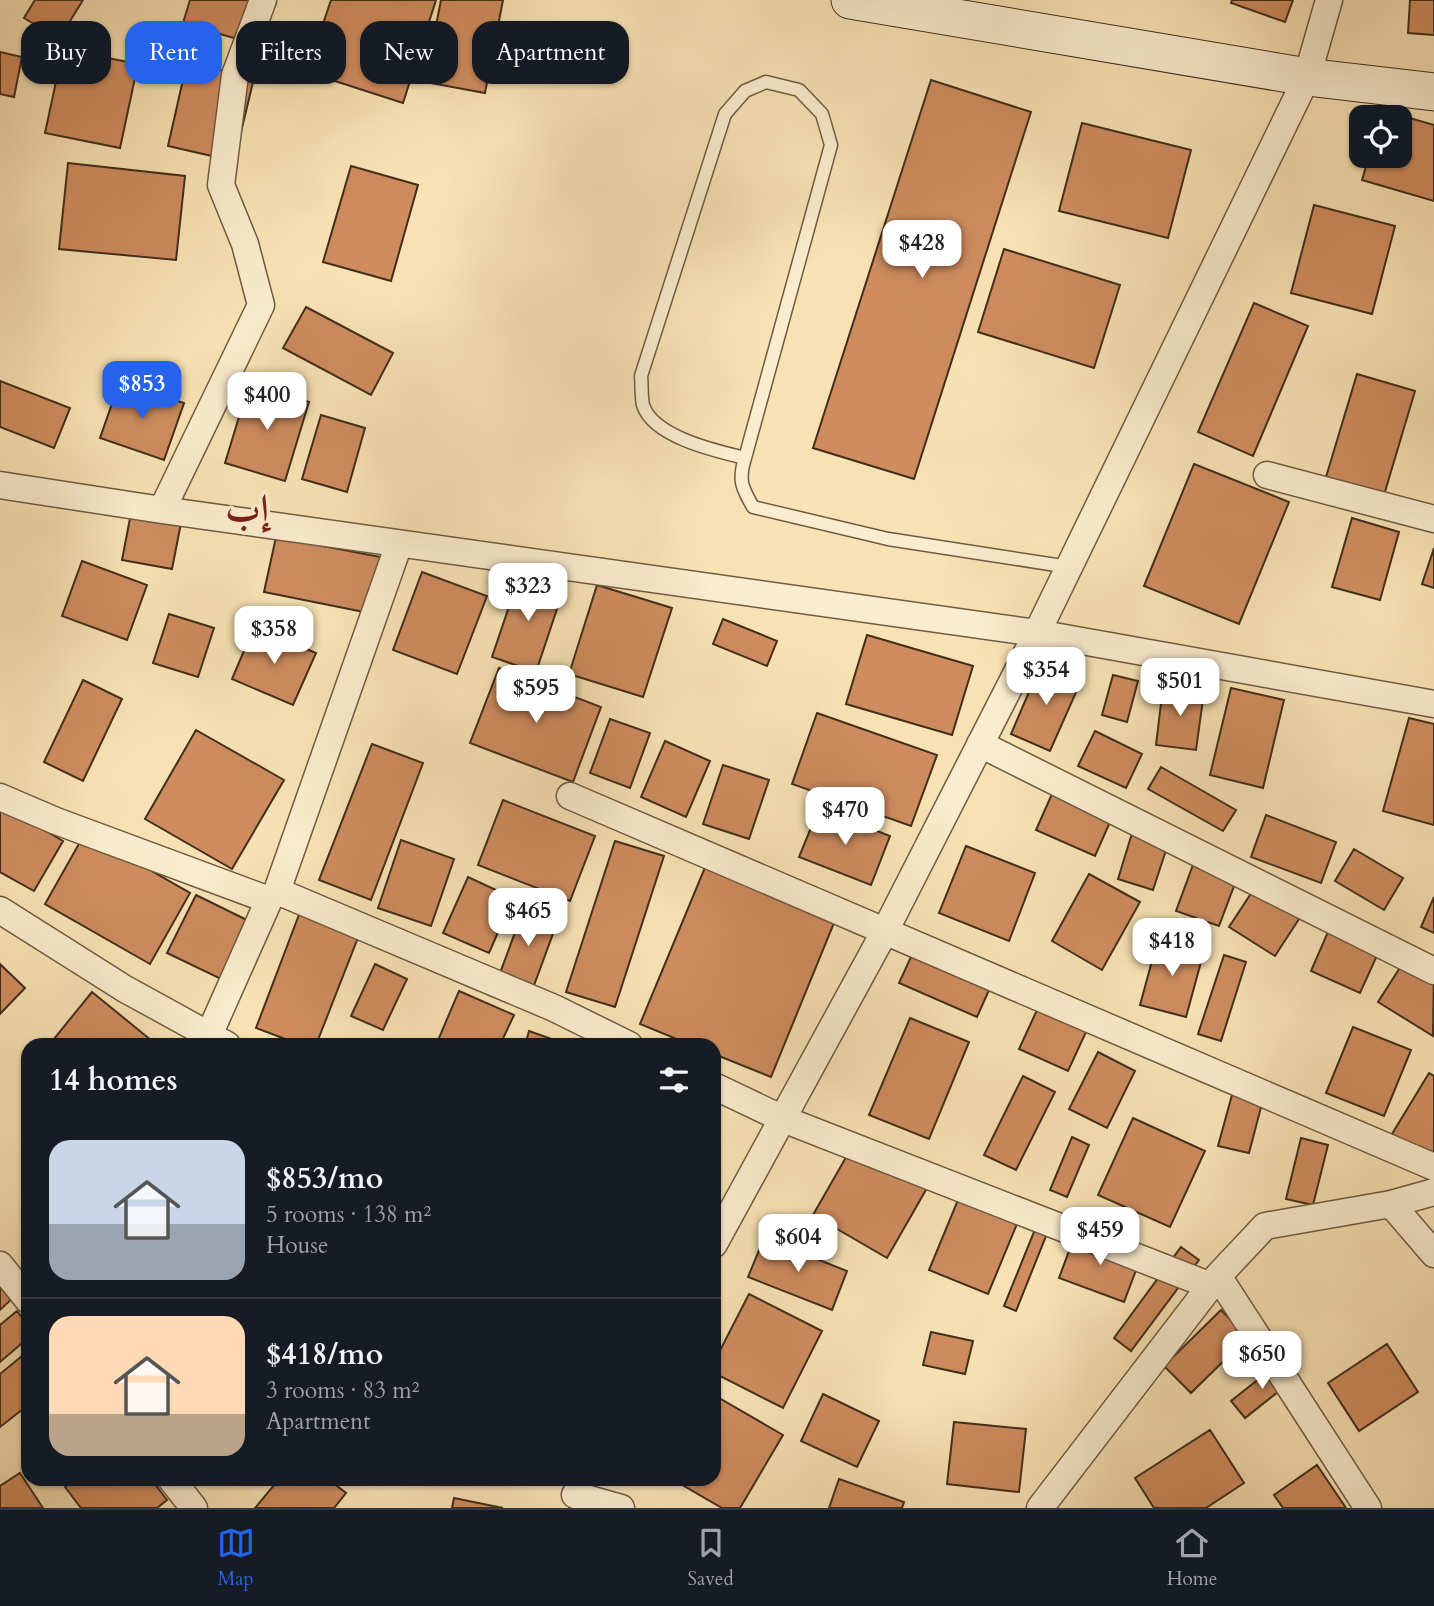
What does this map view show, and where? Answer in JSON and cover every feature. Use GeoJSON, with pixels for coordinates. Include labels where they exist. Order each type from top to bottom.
{"type":"FeatureCollection","features":[{"type":"Feature","properties":{"kind":"main road"},"geometry":{"type":"LineString","coordinates":[[850,0],[1307,77],[1434,92]]}},
{"type":"Feature","properties":{"kind":"street"},"geometry":{"type":"LineString","coordinates":[[162,510],[261,305],[245,244],[221,185],[234,75],[263,0]]}},
{"type":"Feature","properties":{"kind":"street"},"geometry":{"type":"LineString","coordinates":[[721,1231],[885,931],[1037,633],[1307,77],[1329,0]]}},
{"type":"Feature","properties":{"kind":"street"},"geometry":{"type":"LineString","coordinates":[[1267,475],[1434,519]]}},
{"type":"Feature","properties":{"kind":"street"},"geometry":{"type":"LineString","coordinates":[[0,485],[1037,633],[1434,704]]}},
{"type":"Feature","properties":{"kind":"street"},"geometry":{"type":"LineString","coordinates":[[219,1038],[399,544]]}},
{"type":"Feature","properties":{"kind":"street"},"geometry":{"type":"LineString","coordinates":[[979,744],[1434,971]]}},
{"type":"Feature","properties":{"kind":"street"},"geometry":{"type":"LineString","coordinates":[[570,796],[1434,1167]]}},
{"type":"Feature","properties":{"kind":"street"},"geometry":{"type":"LineString","coordinates":[[0,797],[56,821],[273,895],[554,1008],[615,1038]]}},
{"type":"Feature","properties":{"kind":"street"},"geometry":{"type":"LineString","coordinates":[[0,910],[125,989],[214,1038]]}},
{"type":"Feature","properties":{"kind":"street"},"geometry":{"type":"LineString","coordinates":[[721,1089],[783,1119],[1214,1281],[1368,1508]]}},
{"type":"Feature","properties":{"kind":"street"},"geometry":{"type":"LineString","coordinates":[[1040,1508],[1214,1281],[1265,1226],[1391,1204],[1434,1192]]}},
{"type":"Feature","properties":{"kind":"street"},"geometry":{"type":"LineString","coordinates":[[1391,1204],[1434,1254]]}},
{"type":"Feature","properties":{"kind":"street"},"geometry":{"type":"LineString","coordinates":[[0,1265],[21,1291]]}},
{"type":"Feature","properties":{"kind":"street"},"geometry":{"type":"LineString","coordinates":[[177,1486],[194,1508]]}},
{"type":"Feature","properties":{"kind":"street"},"geometry":{"type":"LineString","coordinates":[[575,1494],[621,1508]]}},
{"type":"Feature","properties":{"kind":"lane"},"geometry":{"type":"LineString","coordinates":[[745,458],[698,446],[657,424],[644,406],[641,376],[725,114],[746,91],[766,82],[799,90],[822,114],[831,145],[745,458],[740,474],[743,490],[753,507],[888,538],[1069,567]]}},
{"type":"Feature","properties":{"kind":"building"},"geometry":{"type":"Polygon","coordinates":[[[35,0],[83,0],[70,21],[29,21],[24,18],[35,0]]]}},
{"type":"Feature","properties":{"kind":"building"},"geometry":{"type":"Polygon","coordinates":[[[190,0],[249,0],[243,21],[236,21],[236,39],[222,35],[222,21],[184,21],[190,0]]]}},
{"type":"Feature","properties":{"kind":"building"},"geometry":{"type":"Polygon","coordinates":[[[331,0],[436,0],[429,21],[360,21],[360,84],[409,84],[403,103],[344,84],[346,21],[324,21],[331,0]]]}},
{"type":"Feature","properties":{"kind":"building"},"geometry":{"type":"Polygon","coordinates":[[[441,0],[503,0],[499,21],[472,21],[472,84],[487,84],[485,93],[436,84],[458,84],[458,21],[437,21],[441,0]]]}},
{"type":"Feature","properties":{"kind":"building"},"geometry":{"type":"Polygon","coordinates":[[[1232,0],[1293,0],[1285,22],[1231,3],[1232,0]]]}},
{"type":"Feature","properties":{"kind":"building"},"geometry":{"type":"Polygon","coordinates":[[[1410,0],[1434,0],[1434,35],[1408,33],[1410,0]]]}},
{"type":"Feature","properties":{"kind":"building"},"geometry":{"type":"Polygon","coordinates":[[[0,52],[21,57],[14,97],[0,94],[0,52]]]}},
{"type":"Feature","properties":{"kind":"building"},"geometry":{"type":"Polygon","coordinates":[[[111,59],[125,61],[125,84],[134,84],[120,148],[45,133],[56,84],[111,84],[111,59]]]}},
{"type":"Feature","properties":{"kind":"building"},"geometry":{"type":"Polygon","coordinates":[[[222,70],[236,74],[236,84],[253,84],[234,161],[168,146],[182,84],[222,84],[222,70]]]}},
{"type":"Feature","properties":{"kind":"building"},"geometry":{"type":"Polygon","coordinates":[[[931,80],[1031,112],[914,479],[813,448],[931,80]]]}},
{"type":"Feature","properties":{"kind":"building"},"geometry":{"type":"Polygon","coordinates":[[[1412,119],[1434,125],[1434,201],[1362,180],[1366,168],[1412,168],[1412,119]]]}},
{"type":"Feature","properties":{"kind":"building"},"geometry":{"type":"Polygon","coordinates":[[[1082,123],[1191,150],[1168,238],[1059,211],[1082,123]]]}},
{"type":"Feature","properties":{"kind":"building"},"geometry":{"type":"Polygon","coordinates":[[[68,163],[185,176],[176,260],[59,249],[68,163]]]}},
{"type":"Feature","properties":{"kind":"building"},"geometry":{"type":"Polygon","coordinates":[[[351,166],[418,185],[391,281],[323,262],[351,166]]]}},
{"type":"Feature","properties":{"kind":"building"},"geometry":{"type":"Polygon","coordinates":[[[1314,205],[1395,226],[1372,314],[1291,293],[1314,205]]]}},
{"type":"Feature","properties":{"kind":"building"},"geometry":{"type":"Polygon","coordinates":[[[1004,249],[1120,285],[1094,368],[978,332],[1004,249]]]}},
{"type":"Feature","properties":{"kind":"building"},"geometry":{"type":"Polygon","coordinates":[[[1254,303],[1308,326],[1253,456],[1198,432],[1254,303]]]}},
{"type":"Feature","properties":{"kind":"building"},"geometry":{"type":"Polygon","coordinates":[[[306,307],[393,353],[371,395],[283,348],[306,307]]]}},
{"type":"Feature","properties":{"kind":"building"},"geometry":{"type":"Polygon","coordinates":[[[1357,374],[1415,391],[1384,495],[1326,477],[1357,374]]]}},
{"type":"Feature","properties":{"kind":"building"},"geometry":{"type":"Polygon","coordinates":[[[0,381],[70,408],[54,448],[0,427],[0,381]]]}},
{"type":"Feature","properties":{"kind":"building"},"geometry":{"type":"Polygon","coordinates":[[[120,381],[184,403],[164,460],[100,438],[120,381]]]}},
{"type":"Feature","properties":{"kind":"building"},"geometry":{"type":"Polygon","coordinates":[[[249,384],[309,402],[285,481],[225,463],[249,384]]]}},
{"type":"Feature","properties":{"kind":"building"},"geometry":{"type":"Polygon","coordinates":[[[321,415],[365,428],[347,492],[302,479],[321,415]]]}},
{"type":"Feature","properties":{"kind":"building"},"geometry":{"type":"Polygon","coordinates":[[[1194,464],[1289,502],[1239,624],[1144,586],[1194,464]]]}},
{"type":"Feature","properties":{"kind":"building"},"geometry":{"type":"Polygon","coordinates":[[[131,513],[181,523],[172,569],[122,560],[131,513]]]}},
{"type":"Feature","properties":{"kind":"building"},"geometry":{"type":"Polygon","coordinates":[[[1352,518],[1399,532],[1380,600],[1332,587],[1352,518]]]}},
{"type":"Feature","properties":{"kind":"building"},"geometry":{"type":"Polygon","coordinates":[[[276,537],[391,559],[379,615],[264,592],[276,537]]]}},
{"type":"Feature","properties":{"kind":"building"},"geometry":{"type":"Polygon","coordinates":[[[1434,548],[1434,588],[1422,584],[1434,548]]]}},
{"type":"Feature","properties":{"kind":"building"},"geometry":{"type":"Polygon","coordinates":[[[82,561],[147,585],[127,640],[62,616],[82,561]]]}},
{"type":"Feature","properties":{"kind":"building"},"geometry":{"type":"Polygon","coordinates":[[[422,572],[487,596],[457,674],[393,650],[422,572]]]}},
{"type":"Feature","properties":{"kind":"building"},"geometry":{"type":"Polygon","coordinates":[[[520,574],[564,588],[536,672],[492,657],[520,574]]]}},
{"type":"Feature","properties":{"kind":"building"},"geometry":{"type":"Polygon","coordinates":[[[597,585],[672,608],[643,697],[569,674],[597,585]]]}},
{"type":"Feature","properties":{"kind":"building"},"geometry":{"type":"Polygon","coordinates":[[[169,614],[214,628],[198,677],[153,663],[169,614]]]}},
{"type":"Feature","properties":{"kind":"building"},"geometry":{"type":"Polygon","coordinates":[[[723,619],[777,641],[767,666],[713,644],[723,619]]]}},
{"type":"Feature","properties":{"kind":"building"},"geometry":{"type":"Polygon","coordinates":[[[254,627],[316,653],[293,705],[232,679],[254,627]]]}},
{"type":"Feature","properties":{"kind":"building"},"geometry":{"type":"Polygon","coordinates":[[[867,635],[973,666],[952,735],[846,704],[867,635]]]}},
{"type":"Feature","properties":{"kind":"building"},"geometry":{"type":"Polygon","coordinates":[[[1041,664],[1081,681],[1050,751],[1011,734],[1041,664]]]}},
{"type":"Feature","properties":{"kind":"building"},"geometry":{"type":"Polygon","coordinates":[[[499,668],[601,707],[573,782],[470,743],[499,668]]]}},
{"type":"Feature","properties":{"kind":"building"},"geometry":{"type":"Polygon","coordinates":[[[1113,675],[1138,681],[1127,722],[1102,715],[1113,675]]]}},
{"type":"Feature","properties":{"kind":"building"},"geometry":{"type":"Polygon","coordinates":[[[83,680],[122,699],[83,781],[44,762],[83,680]]]}},
{"type":"Feature","properties":{"kind":"building"},"geometry":{"type":"Polygon","coordinates":[[[1163,687],[1204,692],[1196,750],[1156,745],[1163,687]]]}},
{"type":"Feature","properties":{"kind":"building"},"geometry":{"type":"Polygon","coordinates":[[[1231,688],[1284,700],[1263,788],[1210,775],[1231,688]]]}},
{"type":"Feature","properties":{"kind":"building"},"geometry":{"type":"Polygon","coordinates":[[[817,713],[937,755],[911,826],[792,784],[817,713]]]}},
{"type":"Feature","properties":{"kind":"building"},"geometry":{"type":"Polygon","coordinates":[[[1409,718],[1434,724],[1434,825],[1383,811],[1409,718]]]}},
{"type":"Feature","properties":{"kind":"building"},"geometry":{"type":"Polygon","coordinates":[[[610,719],[650,733],[630,788],[590,773],[610,719]]]}},
{"type":"Feature","properties":{"kind":"building"},"geometry":{"type":"Polygon","coordinates":[[[196,730],[284,780],[232,869],[145,819],[196,730]]]}},
{"type":"Feature","properties":{"kind":"building"},"geometry":{"type":"Polygon","coordinates":[[[1095,731],[1142,754],[1126,788],[1078,766],[1095,731]]]}},
{"type":"Feature","properties":{"kind":"building"},"geometry":{"type":"Polygon","coordinates":[[[665,741],[710,761],[686,817],[641,797],[665,741]]]}},
{"type":"Feature","properties":{"kind":"building"},"geometry":{"type":"Polygon","coordinates":[[[372,744],[423,763],[371,900],[319,880],[372,744]]]}},
{"type":"Feature","properties":{"kind":"building"},"geometry":{"type":"Polygon","coordinates":[[[723,765],[769,780],[749,839],[703,824],[723,765]]]}},
{"type":"Feature","properties":{"kind":"building"},"geometry":{"type":"Polygon","coordinates":[[[1161,767],[1236,810],[1223,831],[1148,789],[1161,767]]]}},
{"type":"Feature","properties":{"kind":"building"},"geometry":{"type":"Polygon","coordinates":[[[1055,787],[1114,813],[1095,856],[1036,830],[1055,787]]]}},
{"type":"Feature","properties":{"kind":"building"},"geometry":{"type":"Polygon","coordinates":[[[503,800],[595,836],[570,901],[478,865],[503,800]]]}},
{"type":"Feature","properties":{"kind":"building"},"geometry":{"type":"Polygon","coordinates":[[[0,804],[63,841],[34,891],[0,872],[0,804]]]}},
{"type":"Feature","properties":{"kind":"building"},"geometry":{"type":"Polygon","coordinates":[[[819,808],[890,836],[871,885],[799,857],[819,808]]]}},
{"type":"Feature","properties":{"kind":"building"},"geometry":{"type":"Polygon","coordinates":[[[1266,815],[1336,842],[1321,883],[1251,857],[1266,815]]]}},
{"type":"Feature","properties":{"kind":"building"},"geometry":{"type":"Polygon","coordinates":[[[1133,830],[1169,841],[1153,890],[1118,879],[1133,830]]]}},
{"type":"Feature","properties":{"kind":"building"},"geometry":{"type":"Polygon","coordinates":[[[85,833],[190,893],[150,964],[45,904],[85,833]]]}},
{"type":"Feature","properties":{"kind":"building"},"geometry":{"type":"Polygon","coordinates":[[[401,840],[454,859],[431,926],[378,908],[401,840]]]}},
{"type":"Feature","properties":{"kind":"building"},"geometry":{"type":"Polygon","coordinates":[[[615,841],[664,856],[615,1007],[566,992],[615,841]]]}},
{"type":"Feature","properties":{"kind":"building"},"geometry":{"type":"Polygon","coordinates":[[[966,846],[1035,873],[1009,941],[939,913],[966,846]]]}},
{"type":"Feature","properties":{"kind":"building"},"geometry":{"type":"Polygon","coordinates":[[[1354,849],[1403,878],[1384,910],[1335,881],[1354,849]]]}},
{"type":"Feature","properties":{"kind":"building"},"geometry":{"type":"Polygon","coordinates":[[[1197,854],[1240,870],[1219,926],[1176,911],[1197,854]]]}},
{"type":"Feature","properties":{"kind":"building"},"geometry":{"type":"Polygon","coordinates":[[[706,865],[836,918],[771,1077],[721,1057],[721,1038],[674,1038],[640,1024],[706,865]]]}},
{"type":"Feature","properties":{"kind":"building"},"geometry":{"type":"Polygon","coordinates":[[[1089,874],[1140,902],[1102,970],[1052,941],[1089,874]]]}},
{"type":"Feature","properties":{"kind":"building"},"geometry":{"type":"Polygon","coordinates":[[[468,877],[513,898],[489,953],[443,933],[468,877]]]}},
{"type":"Feature","properties":{"kind":"building"},"geometry":{"type":"Polygon","coordinates":[[[1254,889],[1299,919],[1275,956],[1229,927],[1254,889]]]}},
{"type":"Feature","properties":{"kind":"building"},"geometry":{"type":"Polygon","coordinates":[[[196,895],[249,921],[221,979],[167,953],[196,895]]]}},
{"type":"Feature","properties":{"kind":"building"},"geometry":{"type":"Polygon","coordinates":[[[1434,897],[1434,933],[1421,927],[1434,897]]]}},
{"type":"Feature","properties":{"kind":"building"},"geometry":{"type":"Polygon","coordinates":[[[524,908],[558,920],[533,988],[499,976],[524,908]]]}},
{"type":"Feature","properties":{"kind":"building"},"geometry":{"type":"Polygon","coordinates":[[[300,912],[359,935],[319,1038],[282,1038],[256,1028],[300,912]]]}},
{"type":"Feature","properties":{"kind":"building"},"geometry":{"type":"Polygon","coordinates":[[[1334,918],[1384,940],[1360,993],[1311,971],[1334,918]]]}},
{"type":"Feature","properties":{"kind":"building"},"geometry":{"type":"Polygon","coordinates":[[[921,935],[998,970],[977,1017],[899,983],[921,935]]]}},
{"type":"Feature","properties":{"kind":"building"},"geometry":{"type":"Polygon","coordinates":[[[1158,939],[1204,951],[1186,1017],[1140,1005],[1158,939]]]}},
{"type":"Feature","properties":{"kind":"building"},"geometry":{"type":"Polygon","coordinates":[[[1410,952],[1434,966],[1433,1036],[1378,1002],[1410,952]]]}},
{"type":"Feature","properties":{"kind":"building"},"geometry":{"type":"Polygon","coordinates":[[[1224,955],[1246,962],[1221,1041],[1198,1034],[1224,955]]]}},
{"type":"Feature","properties":{"kind":"building"},"geometry":{"type":"Polygon","coordinates":[[[0,964],[25,988],[0,1014],[0,964]]]}},
{"type":"Feature","properties":{"kind":"building"},"geometry":{"type":"Polygon","coordinates":[[[375,964],[407,979],[383,1030],[351,1016],[375,964]]]}},
{"type":"Feature","properties":{"kind":"building"},"geometry":{"type":"Polygon","coordinates":[[[459,991],[514,1015],[503,1038],[439,1038],[459,991]]]}},
{"type":"Feature","properties":{"kind":"building"},"geometry":{"type":"Polygon","coordinates":[[[92,992],[148,1038],[55,1038],[92,992]]]}},
{"type":"Feature","properties":{"kind":"building"},"geometry":{"type":"Polygon","coordinates":[[[1043,997],[1092,1019],[1068,1071],[1019,1049],[1043,997]]]}},
{"type":"Feature","properties":{"kind":"building"},"geometry":{"type":"Polygon","coordinates":[[[910,1018],[969,1042],[929,1139],[869,1115],[910,1018]]]}},
{"type":"Feature","properties":{"kind":"building"},"geometry":{"type":"Polygon","coordinates":[[[1353,1027],[1411,1050],[1384,1116],[1326,1093],[1353,1027]]]}},
{"type":"Feature","properties":{"kind":"building"},"geometry":{"type":"Polygon","coordinates":[[[529,1031],[549,1038],[527,1038],[529,1031]]]}},
{"type":"Feature","properties":{"kind":"building"},"geometry":{"type":"Polygon","coordinates":[[[1098,1052],[1135,1071],[1107,1128],[1069,1109],[1098,1052]]]}},
{"type":"Feature","properties":{"kind":"building"},"geometry":{"type":"Polygon","coordinates":[[[1429,1073],[1434,1076],[1434,1160],[1392,1134],[1429,1073]]]}},
{"type":"Feature","properties":{"kind":"building"},"geometry":{"type":"Polygon","coordinates":[[[1023,1076],[1055,1092],[1016,1170],[984,1155],[1023,1076]]]}},
{"type":"Feature","properties":{"kind":"building"},"geometry":{"type":"Polygon","coordinates":[[[1235,1084],[1265,1092],[1249,1153],[1218,1146],[1235,1084]]]}},
{"type":"Feature","properties":{"kind":"building"},"geometry":{"type":"Polygon","coordinates":[[[1133,1118],[1205,1151],[1170,1227],[1098,1195],[1133,1118]]]}},
{"type":"Feature","properties":{"kind":"building"},"geometry":{"type":"Polygon","coordinates":[[[1072,1137],[1089,1145],[1067,1197],[1050,1190],[1072,1137]]]}},
{"type":"Feature","properties":{"kind":"building"},"geometry":{"type":"Polygon","coordinates":[[[1301,1138],[1328,1145],[1313,1205],[1286,1199],[1301,1138]]]}},
{"type":"Feature","properties":{"kind":"building"},"geometry":{"type":"Polygon","coordinates":[[[853,1145],[927,1188],[887,1258],[813,1215],[853,1145]]]}},
{"type":"Feature","properties":{"kind":"building"},"geometry":{"type":"Polygon","coordinates":[[[965,1183],[1024,1207],[988,1294],[929,1270],[965,1183]]]}},
{"type":"Feature","properties":{"kind":"building"},"geometry":{"type":"Polygon","coordinates":[[[1040,1217],[1052,1221],[1016,1311],[1004,1306],[1040,1217]]]}},
{"type":"Feature","properties":{"kind":"building"},"geometry":{"type":"Polygon","coordinates":[[[1076,1232],[1141,1257],[1124,1302],[1059,1278],[1076,1232]]]}},
{"type":"Feature","properties":{"kind":"building"},"geometry":{"type":"Polygon","coordinates":[[[764,1238],[847,1271],[832,1310],[748,1277],[764,1238]]]}},
{"type":"Feature","properties":{"kind":"building"},"geometry":{"type":"Polygon","coordinates":[[[1181,1247],[1199,1260],[1131,1351],[1114,1338],[1181,1247]]]}},
{"type":"Feature","properties":{"kind":"building"},"geometry":{"type":"Polygon","coordinates":[[[0,1278],[16,1295],[0,1310],[0,1278]]]}},
{"type":"Feature","properties":{"kind":"building"},"geometry":{"type":"Polygon","coordinates":[[[749,1294],[822,1331],[783,1408],[721,1377],[721,1348],[749,1294]]]}},
{"type":"Feature","properties":{"kind":"building"},"geometry":{"type":"Polygon","coordinates":[[[1221,1310],[1248,1337],[1191,1393],[1164,1366],[1221,1310]]]}},
{"type":"Feature","properties":{"kind":"building"},"geometry":{"type":"Polygon","coordinates":[[[17,1311],[21,1316],[21,1344],[0,1362],[0,1325],[17,1311]]]}},
{"type":"Feature","properties":{"kind":"building"},"geometry":{"type":"Polygon","coordinates":[[[931,1332],[973,1341],[965,1374],[923,1365],[931,1332]]]}},
{"type":"Feature","properties":{"kind":"building"},"geometry":{"type":"Polygon","coordinates":[[[1387,1344],[1418,1392],[1359,1431],[1328,1383],[1387,1344]]]}},
{"type":"Feature","properties":{"kind":"building"},"geometry":{"type":"Polygon","coordinates":[[[21,1357],[21,1410],[0,1427],[0,1374],[21,1357]]]}},
{"type":"Feature","properties":{"kind":"building"},"geometry":{"type":"Polygon","coordinates":[[[1279,1363],[1293,1380],[1245,1418],[1231,1401],[1279,1363]]]}},
{"type":"Feature","properties":{"kind":"building"},"geometry":{"type":"Polygon","coordinates":[[[823,1394],[879,1421],[857,1467],[801,1441],[823,1394]]]}},
{"type":"Feature","properties":{"kind":"building"},"geometry":{"type":"Polygon","coordinates":[[[721,1399],[783,1435],[740,1508],[722,1508],[684,1486],[721,1486],[721,1399]]]}},
{"type":"Feature","properties":{"kind":"building"},"geometry":{"type":"Polygon","coordinates":[[[954,1422],[1026,1429],[1019,1492],[947,1484],[954,1422]]]}},
{"type":"Feature","properties":{"kind":"building"},"geometry":{"type":"Polygon","coordinates":[[[1210,1430],[1244,1483],[1206,1508],[1154,1508],[1135,1478],[1210,1430]]]}},
{"type":"Feature","properties":{"kind":"building"},"geometry":{"type":"Polygon","coordinates":[[[1317,1465],[1346,1508],[1283,1508],[1274,1495],[1317,1465]]]}},
{"type":"Feature","properties":{"kind":"building"},"geometry":{"type":"Polygon","coordinates":[[[20,1473],[21,1486],[29,1486],[43,1508],[0,1508],[0,1486],[20,1473]]]}},
{"type":"Feature","properties":{"kind":"building"},"geometry":{"type":"Polygon","coordinates":[[[839,1479],[904,1502],[902,1508],[829,1508],[839,1479]]]}},
{"type":"Feature","properties":{"kind":"building"},"geometry":{"type":"Polygon","coordinates":[[[156,1486],[167,1500],[157,1508],[81,1508],[65,1487],[156,1486]]]}},
{"type":"Feature","properties":{"kind":"building"},"geometry":{"type":"Polygon","coordinates":[[[273,1486],[337,1486],[346,1493],[334,1508],[255,1508],[273,1486]]]}},
{"type":"Feature","properties":{"kind":"building"},"geometry":{"type":"Polygon","coordinates":[[[454,1498],[503,1508],[452,1508],[454,1498]]]}},
{"type":"Feature","properties":{"kind":"district","name":"إب"},"geometry":{"type":"Point","coordinates":[247,509]}}]}
